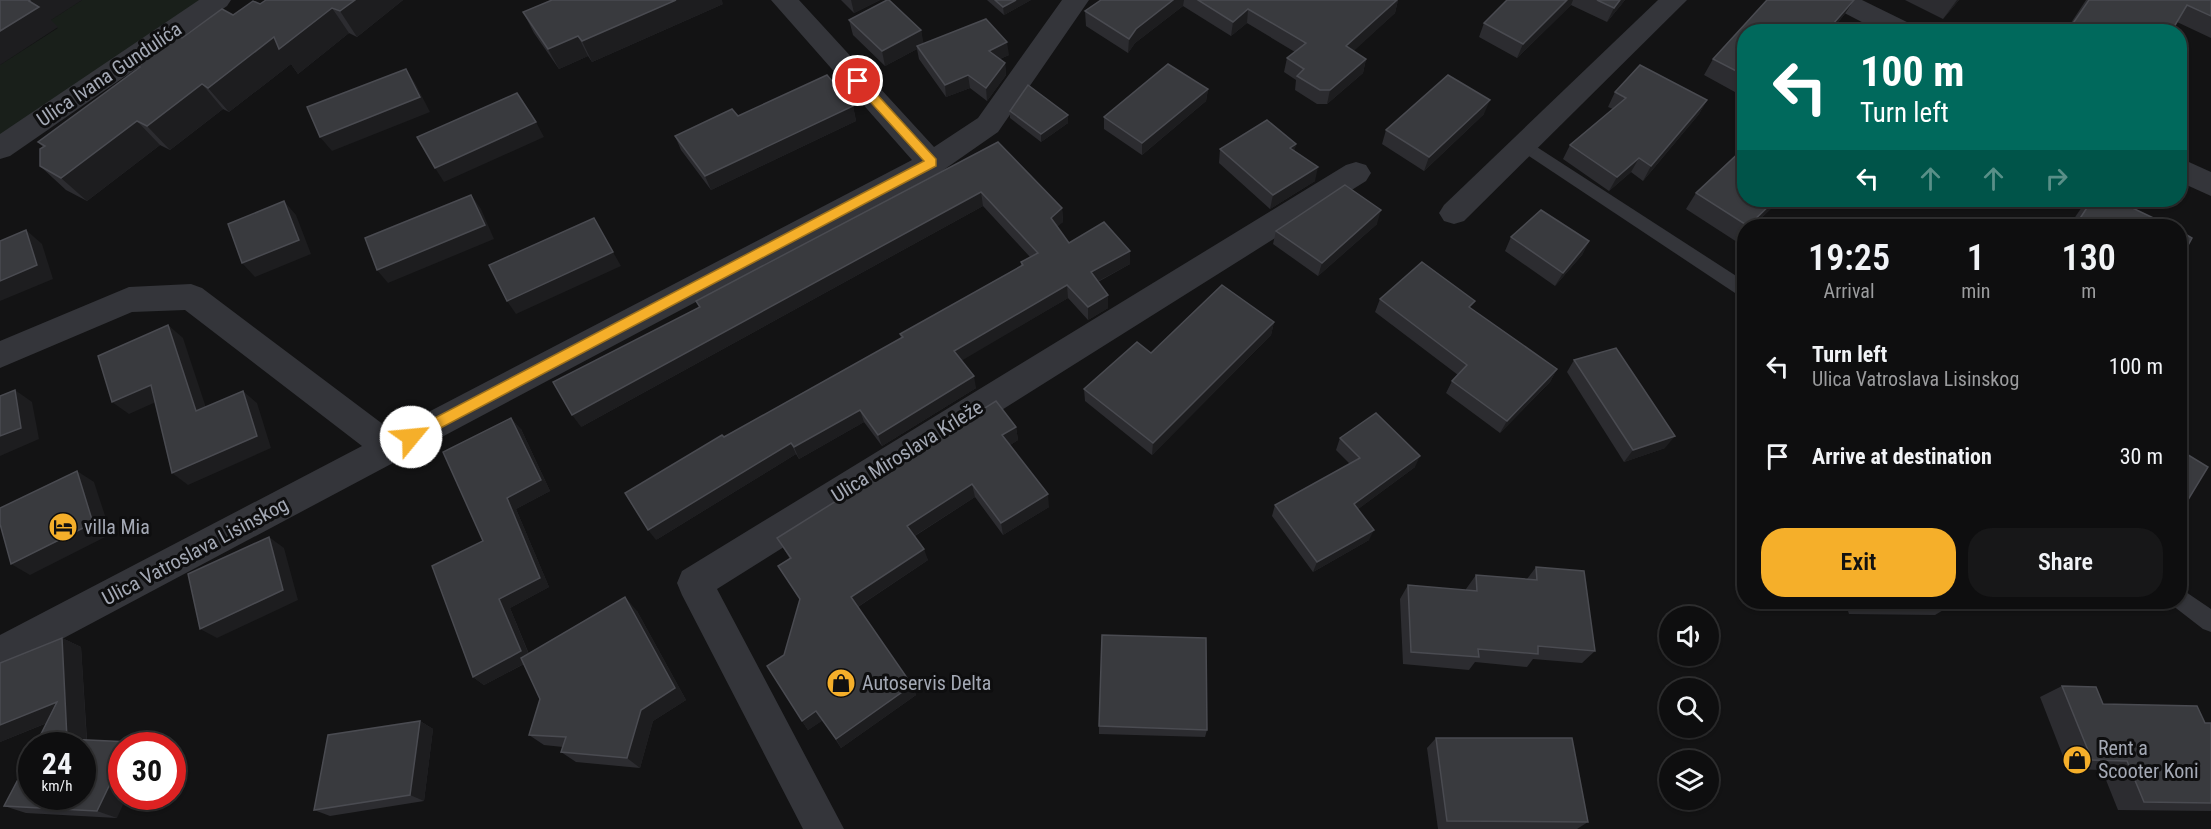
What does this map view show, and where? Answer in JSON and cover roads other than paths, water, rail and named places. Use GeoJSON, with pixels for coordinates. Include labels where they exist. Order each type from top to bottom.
{"type":"FeatureCollection","features":[{"type":"Feature","properties":{"kind":"street","name":"Ulica Ivana Gundulića"},"geometry":{"type":"LineString","coordinates":[[0,148],[218,0]]}},
{"type":"Feature","properties":{"kind":"street"},"geometry":{"type":"LineString","coordinates":[[784,0],[932,163]]}},
{"type":"Feature","properties":{"kind":"street","name":"Ulica Vatroslava Lisinskog"},"geometry":{"type":"LineString","coordinates":[[0,654],[932,163],[988,125],[1076,0]]}},
{"type":"Feature","properties":{"kind":"street"},"geometry":{"type":"LineString","coordinates":[[1454,213],[1526,146],[1674,0]]}},
{"type":"Feature","properties":{"kind":"street"},"geometry":{"type":"LineString","coordinates":[[1840,0],[1888,24]]}},
{"type":"Feature","properties":{"kind":"street","name":"Ulica Miroslava Krleže"},"geometry":{"type":"LineString","coordinates":[[824,829],[695,583],[1356,173]]}},
{"type":"Feature","properties":{"kind":"street"},"geometry":{"type":"LineString","coordinates":[[2187,173],[2211,185]]}},
{"type":"Feature","properties":{"kind":"street"},"geometry":{"type":"LineString","coordinates":[[0,355],[129,300],[191,297],[390,448]]}},
{"type":"Feature","properties":{"kind":"lane"},"geometry":{"type":"LineString","coordinates":[[1526,146],[1737,285]]}},
{"type":"Feature","properties":{"kind":"lane"},"geometry":{"type":"LineString","coordinates":[[2187,603],[2211,622]]}},
{"type":"Feature","properties":{"kind":"place","name":"villa Mia"},"geometry":{"type":"Point","coordinates":[63,527]}},
{"type":"Feature","properties":{"kind":"place","name":"Autoservis Delta"},"geometry":{"type":"Point","coordinates":[841,683]}},
{"type":"Feature","properties":{"kind":"place","name":"Rent a Scooter Koni"},"geometry":{"type":"Point","coordinates":[2077,760]}}]}
